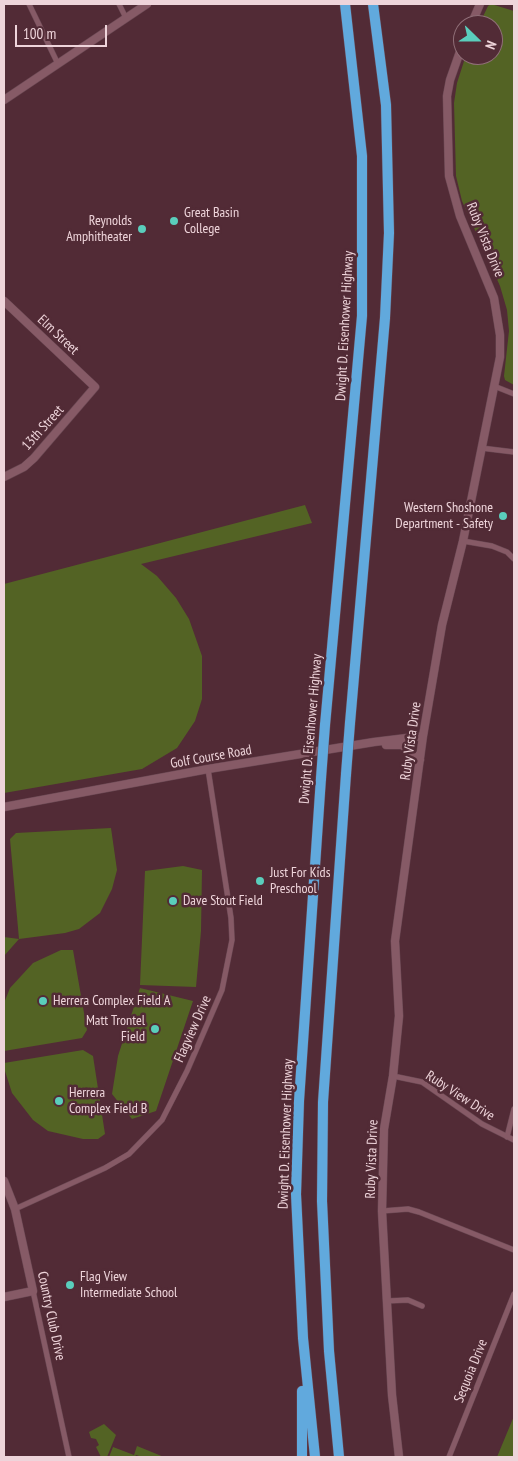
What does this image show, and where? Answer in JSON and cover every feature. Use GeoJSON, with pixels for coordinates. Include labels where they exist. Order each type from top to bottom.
{"type":"FeatureCollection","features":[{"type":"Feature","properties":{"kind":"highway","name":"Dwight D. Eisenhower Highway"},"geometry":{"type":"LineString","coordinates":[[314,1457],[302,1338],[297,1175],[307,962],[325,725],[362,316],[362,156],[346,4]]}},
{"type":"Feature","properties":{"kind":"highway"},"geometry":{"type":"LineString","coordinates":[[339,1457],[329,1351],[322,1201],[323,1102],[350,723],[385,318],[389,233],[386,104],[373,4]]}},
{"type":"Feature","properties":{"kind":"highway"},"geometry":{"type":"LineString","coordinates":[[302,1338],[302,1457]]}},
{"type":"Feature","properties":{"kind":"street"},"geometry":{"type":"LineString","coordinates":[[28,4],[58,64]]}},
{"type":"Feature","properties":{"kind":"street"},"geometry":{"type":"LineString","coordinates":[[119,4],[126,18]]}},
{"type":"Feature","properties":{"kind":"street"},"geometry":{"type":"LineString","coordinates":[[4,100],[147,4]]}},
{"type":"Feature","properties":{"kind":"street","name":"Ruby Vista Drive"},"geometry":{"type":"LineString","coordinates":[[399,1457],[385,1301],[382,1211],[384,1130],[393,1076],[399,1016],[395,941],[420,760],[442,625],[463,540],[500,357],[498,314],[490,285],[460,216],[450,176],[447,96],[455,65]]}},
{"type":"Feature","properties":{"kind":"street","name":"Elm Street"},"geometry":{"type":"LineString","coordinates":[[4,301],[95,387]]}},
{"type":"Feature","properties":{"kind":"street"},"geometry":{"type":"LineString","coordinates":[[494,386],[514,394]]}},
{"type":"Feature","properties":{"kind":"street","name":"13th Street"},"geometry":{"type":"LineString","coordinates":[[4,477],[24,467],[34,458],[95,387]]}},
{"type":"Feature","properties":{"kind":"street"},"geometry":{"type":"LineString","coordinates":[[481,448],[514,452]]}},
{"type":"Feature","properties":{"kind":"street"},"geometry":{"type":"LineString","coordinates":[[463,540],[492,546],[507,552],[514,559]]}},
{"type":"Feature","properties":{"kind":"street","name":"Golf Course Road"},"geometry":{"type":"LineString","coordinates":[[4,807],[357,744],[424,736]]}},
{"type":"Feature","properties":{"kind":"street"},"geometry":{"type":"LineString","coordinates":[[357,744],[402,745],[420,760]]}},
{"type":"Feature","properties":{"kind":"street","name":"Flagview Drive"},"geometry":{"type":"LineString","coordinates":[[14,1209],[105,1168],[129,1154],[162,1120],[187,1071],[222,990],[232,940],[231,918],[208,770]]}},
{"type":"Feature","properties":{"kind":"street","name":"Ruby View Drive"},"geometry":{"type":"LineString","coordinates":[[393,1076],[422,1082],[482,1124],[514,1140]]}},
{"type":"Feature","properties":{"kind":"street"},"geometry":{"type":"LineString","coordinates":[[507,1137],[514,1109]]}},
{"type":"Feature","properties":{"kind":"street","name":"Country Club Drive"},"geometry":{"type":"LineString","coordinates":[[4,1181],[14,1209],[69,1457]]}},
{"type":"Feature","properties":{"kind":"street"},"geometry":{"type":"LineString","coordinates":[[382,1211],[408,1209],[419,1212],[514,1250]]}},
{"type":"Feature","properties":{"kind":"street"},"geometry":{"type":"LineString","coordinates":[[4,1297],[33,1291]]}},
{"type":"Feature","properties":{"kind":"street","name":"Sequoia Drive"},"geometry":{"type":"LineString","coordinates":[[450,1457],[514,1294]]}},
{"type":"Feature","properties":{"kind":"street"},"geometry":{"type":"LineString","coordinates":[[385,1301],[408,1300],[422,1306]]}},
{"type":"Feature","properties":{"kind":"green space"},"geometry":{"type":"Polygon","coordinates":[[[491,4],[514,11],[514,385],[505,380],[504,376],[509,331],[507,310],[500,286],[462,201],[456,176],[454,103],[457,83],[463,65],[503,65],[503,15],[484,15],[491,4]]]}},
{"type":"Feature","properties":{"kind":"green space"},"geometry":{"type":"Polygon","coordinates":[[[305,505],[312,523],[141,564],[157,576],[176,598],[189,619],[202,656],[202,699],[195,721],[177,748],[142,769],[4,793],[4,584],[305,505]]]}},
{"type":"Feature","properties":{"kind":"green space"},"geometry":{"type":"Polygon","coordinates":[[[111,828],[117,870],[112,889],[100,913],[79,929],[65,933],[19,939],[10,839],[16,833],[111,828]]]}},
{"type":"Feature","properties":{"kind":"green space","name":"Dave Stout Field"},"geometry":{"type":"Polygon","coordinates":[[[183,866],[202,870],[201,931],[196,987],[140,985],[145,871],[183,866]]]}},
{"type":"Feature","properties":{"kind":"green space"},"geometry":{"type":"Polygon","coordinates":[[[4,937],[19,939],[4,956],[4,937]]]}},
{"type":"Feature","properties":{"kind":"green space","name":"Herrera Complex Field A"},"geometry":{"type":"Polygon","coordinates":[[[61,950],[73,950],[87,1030],[82,1038],[4,1051],[4,1003],[10,988],[33,963],[61,950]]]}},
{"type":"Feature","properties":{"kind":"green space","name":"Matt Trontel Field"},"geometry":{"type":"Polygon","coordinates":[[[140,988],[193,1001],[156,1111],[132,1119],[112,1094],[118,1056],[140,988]]]}},
{"type":"Feature","properties":{"kind":"green space","name":"Herrera Complex Field B"},"geometry":{"type":"Polygon","coordinates":[[[83,1050],[93,1056],[105,1134],[98,1139],[83,1139],[48,1131],[33,1120],[12,1093],[4,1068],[4,1063],[83,1050]]]}},
{"type":"Feature","properties":{"kind":"green space"},"geometry":{"type":"Polygon","coordinates":[[[514,1416],[514,1457],[497,1457],[514,1416]]]}},
{"type":"Feature","properties":{"kind":"green space"},"geometry":{"type":"Polygon","coordinates":[[[104,1424],[116,1435],[107,1457],[101,1457],[96,1447],[99,1445],[96,1439],[91,1438],[89,1432],[104,1424]]]}},
{"type":"Feature","properties":{"kind":"green space"},"geometry":{"type":"Polygon","coordinates":[[[137,1446],[164,1457],[142,1457],[136,1455],[135,1457],[109,1457],[113,1447],[134,1455],[137,1446]]]}},
{"type":"Feature","properties":{"kind":"place","name":"Great Basin College"},"geometry":{"type":"Point","coordinates":[174,221]}},
{"type":"Feature","properties":{"kind":"place","name":"Reynolds Amphitheater"},"geometry":{"type":"Point","coordinates":[142,229]}},
{"type":"Feature","properties":{"kind":"place","name":"Western Shoshone Department - Safety"},"geometry":{"type":"Point","coordinates":[503,516]}},
{"type":"Feature","properties":{"kind":"place","name":"Just For Kids Preschool"},"geometry":{"type":"Point","coordinates":[260,881]}},
{"type":"Feature","properties":{"kind":"place","name":"Dave Stout Field"},"geometry":{"type":"Point","coordinates":[173,901]}},
{"type":"Feature","properties":{"kind":"place","name":"Herrera Complex Field A"},"geometry":{"type":"Point","coordinates":[43,1001]}},
{"type":"Feature","properties":{"kind":"place","name":"Matt Trontel Field"},"geometry":{"type":"Point","coordinates":[155,1029]}},
{"type":"Feature","properties":{"kind":"place","name":"Herrera Complex Field B"},"geometry":{"type":"Point","coordinates":[59,1101]}},
{"type":"Feature","properties":{"kind":"place","name":"Flag View Intermediate School"},"geometry":{"type":"Point","coordinates":[70,1285]}}]}
